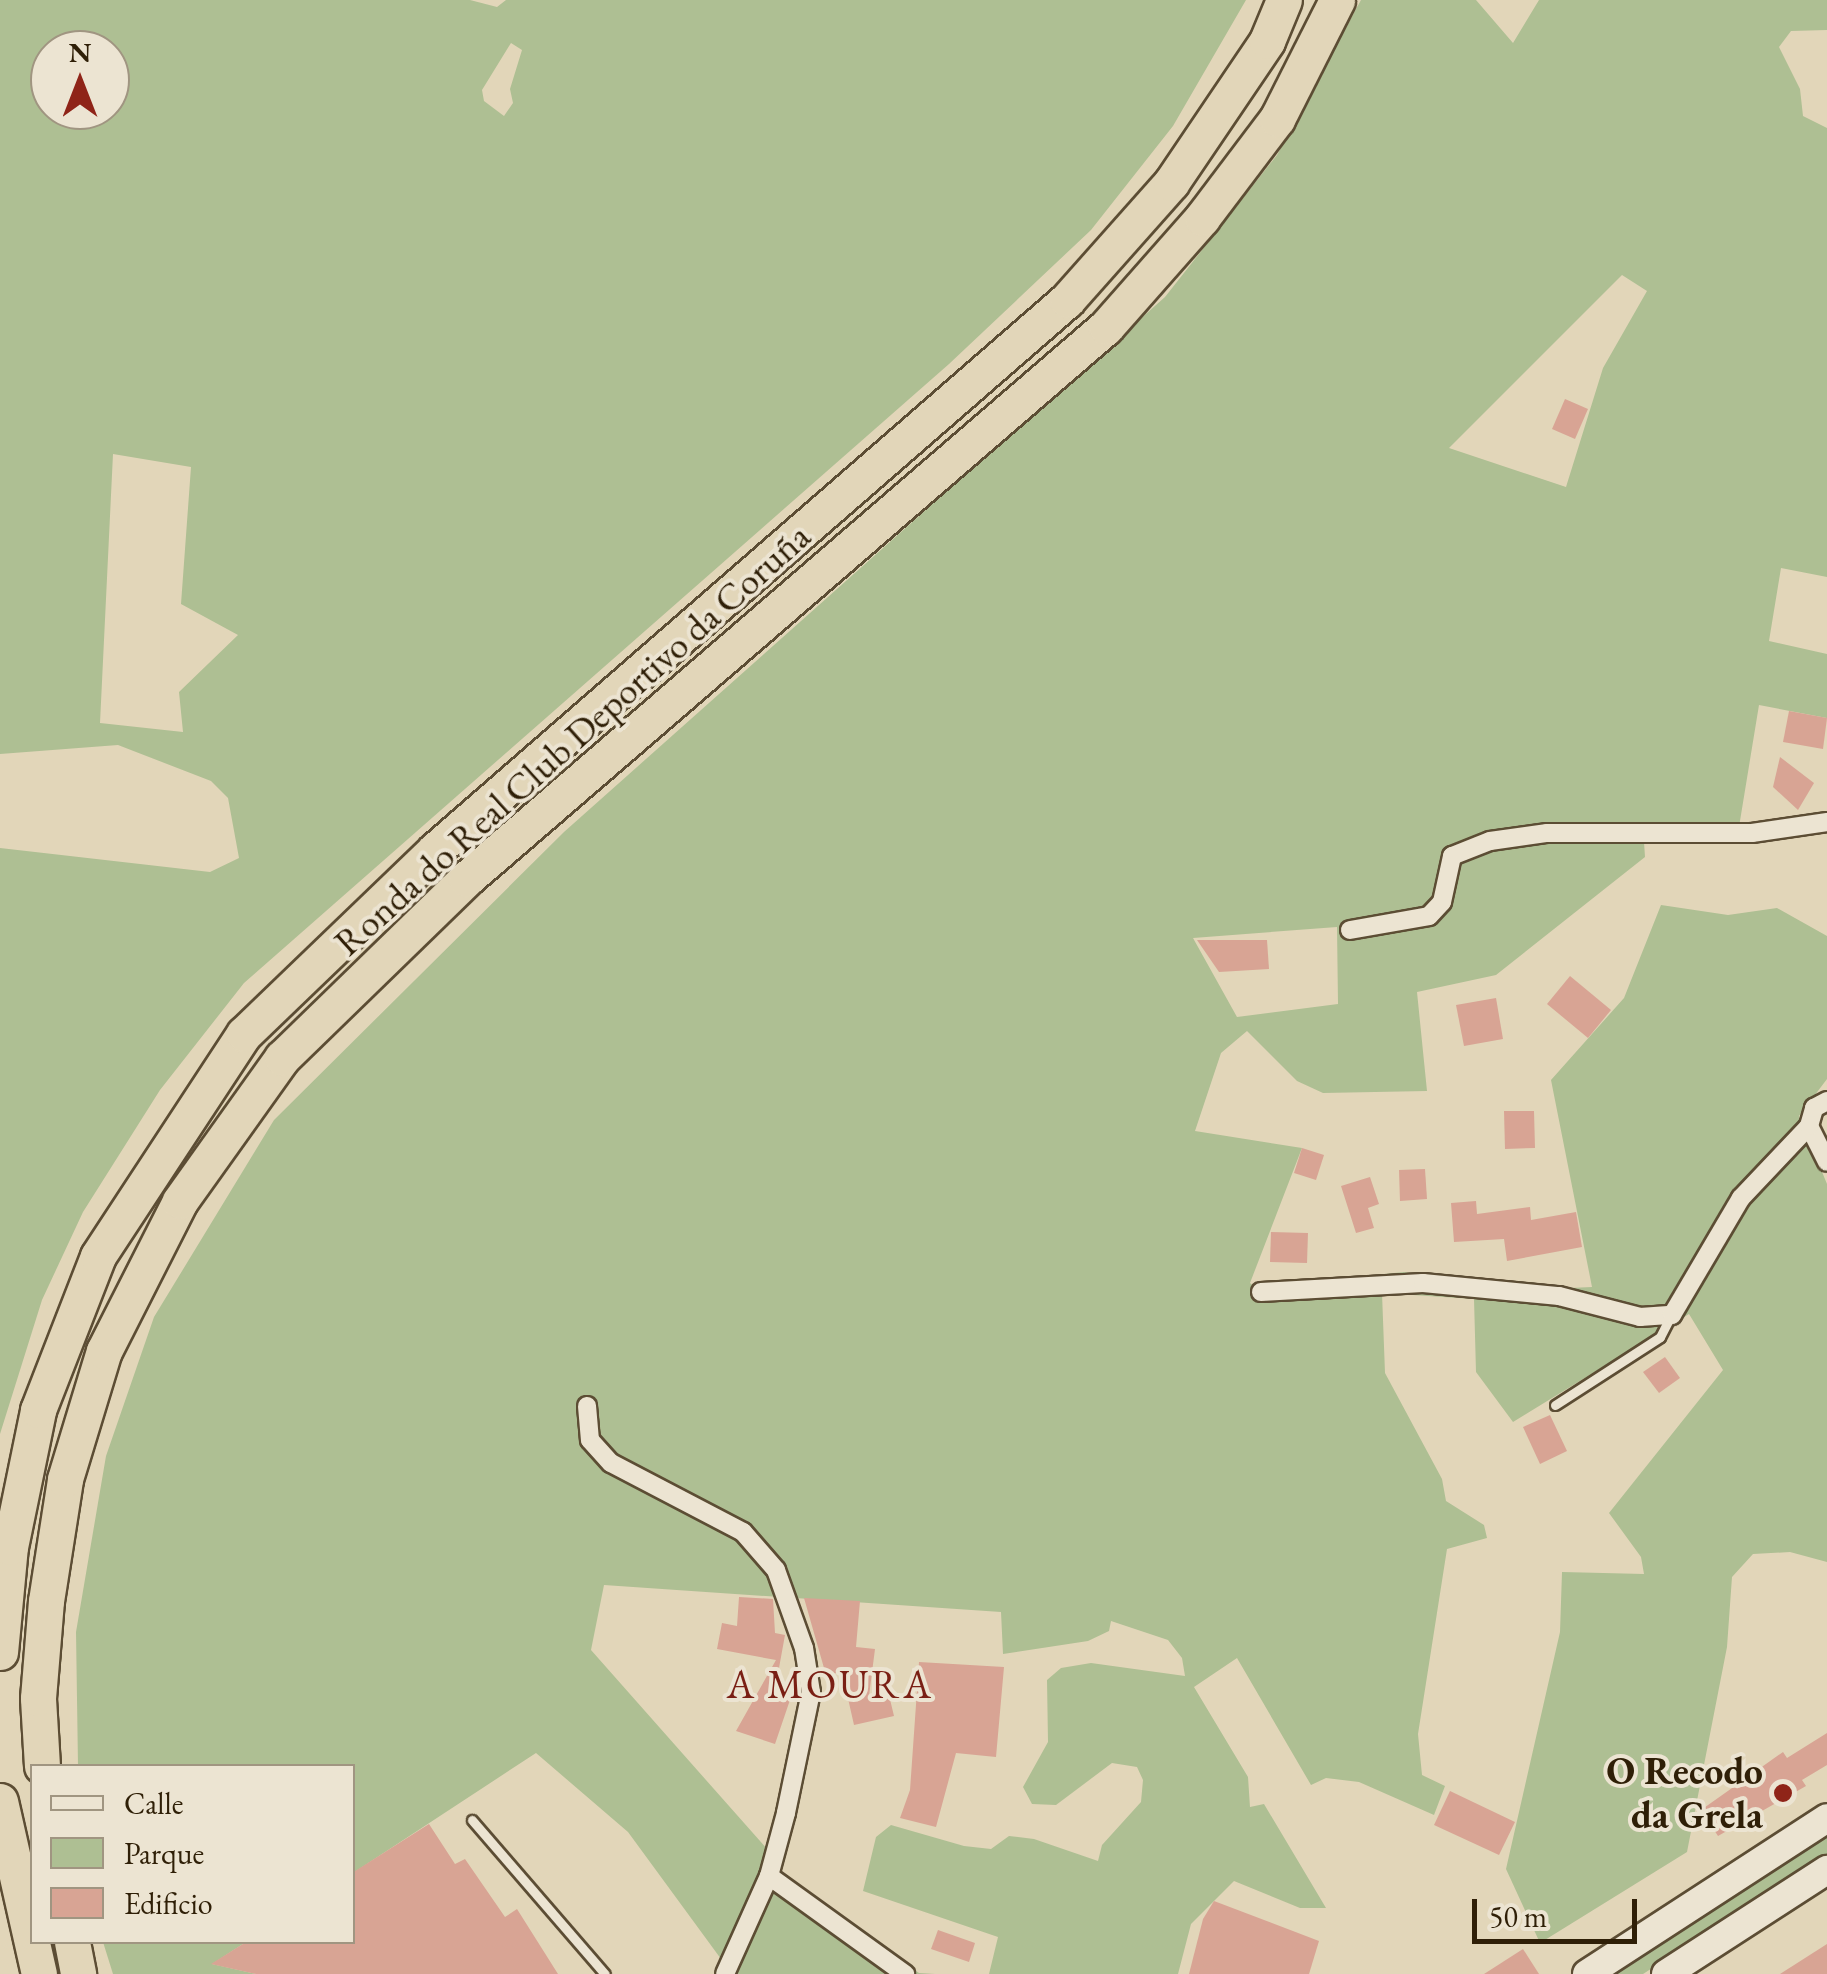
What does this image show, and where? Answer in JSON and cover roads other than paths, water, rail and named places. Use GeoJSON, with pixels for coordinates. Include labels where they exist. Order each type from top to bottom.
{"type":"FeatureCollection","features":[{"type":"Feature","properties":{"kind":"highway","name":"Ronda do Real Club Deportivo da Coruña"},"geometry":{"type":"LineString","coordinates":[[0,1652],[10,1547],[38,1410],[98,1256],[244,1034],[434,850],[1067,300],[1171,183],[1266,41],[1284,0]]}},
{"type":"Feature","properties":{"kind":"highway","name":"Ronda do Real Club Deportivo da Coruña"},"geometry":{"type":"LineString","coordinates":[[42,1764],[38,1698],[46,1600],[65,1479],[104,1351],[180,1201],[282,1058],[466,879],[1106,327],[1202,218],[1277,118],[1337,0]]}},
{"type":"Feature","properties":{"kind":"highway"},"geometry":{"type":"LineString","coordinates":[[0,1802],[30,1931]]}},
{"type":"Feature","properties":{"kind":"highway"},"geometry":{"type":"LineString","coordinates":[[33,1944],[40,1974]]}},
{"type":"Feature","properties":{"kind":"highway"},"geometry":{"type":"LineString","coordinates":[[72,1944],[78,1974]]}},
{"type":"Feature","properties":{"kind":"main road"},"geometry":{"type":"LineString","coordinates":[[1587,1974],[1827,1818]]}},
{"type":"Feature","properties":{"kind":"main road"},"geometry":{"type":"LineString","coordinates":[[1666,1974],[1827,1870]]}},
{"type":"Feature","properties":{"kind":"street"},"geometry":{"type":"LineString","coordinates":[[1350,930],[1429,916],[1442,902],[1452,856],[1490,841],[1546,833],[1752,833],[1827,822]]}},
{"type":"Feature","properties":{"kind":"street"},"geometry":{"type":"LineString","coordinates":[[1261,1292],[1423,1283],[1559,1296],[1640,1317],[1672,1314],[1741,1198],[1809,1126],[1814,1108],[1827,1101]]}},
{"type":"Feature","properties":{"kind":"street"},"geometry":{"type":"LineString","coordinates":[[1809,1126],[1827,1162]]}},
{"type":"Feature","properties":{"kind":"street"},"geometry":{"type":"LineString","coordinates":[[587,1406],[590,1440],[611,1463],[743,1532],[776,1570],[790,1604],[811,1692],[769,1876],[725,1974]]}},
{"type":"Feature","properties":{"kind":"street"},"geometry":{"type":"LineString","coordinates":[[769,1876],[904,1974]]}},
{"type":"Feature","properties":{"kind":"lane"},"geometry":{"type":"LineString","coordinates":[[1555,1405],[1660,1337],[1672,1314]]}},
{"type":"Feature","properties":{"kind":"lane"},"geometry":{"type":"LineString","coordinates":[[472,1820],[605,1974]]}},
{"type":"Feature","properties":{"kind":"place","name":"O Recodo da Grela"},"geometry":{"type":"Point","coordinates":[1783,1793]}},
{"type":"Feature","properties":{"kind":"district","name":"A MOURA"},"geometry":{"type":"Point","coordinates":[830,1684]}}]}
